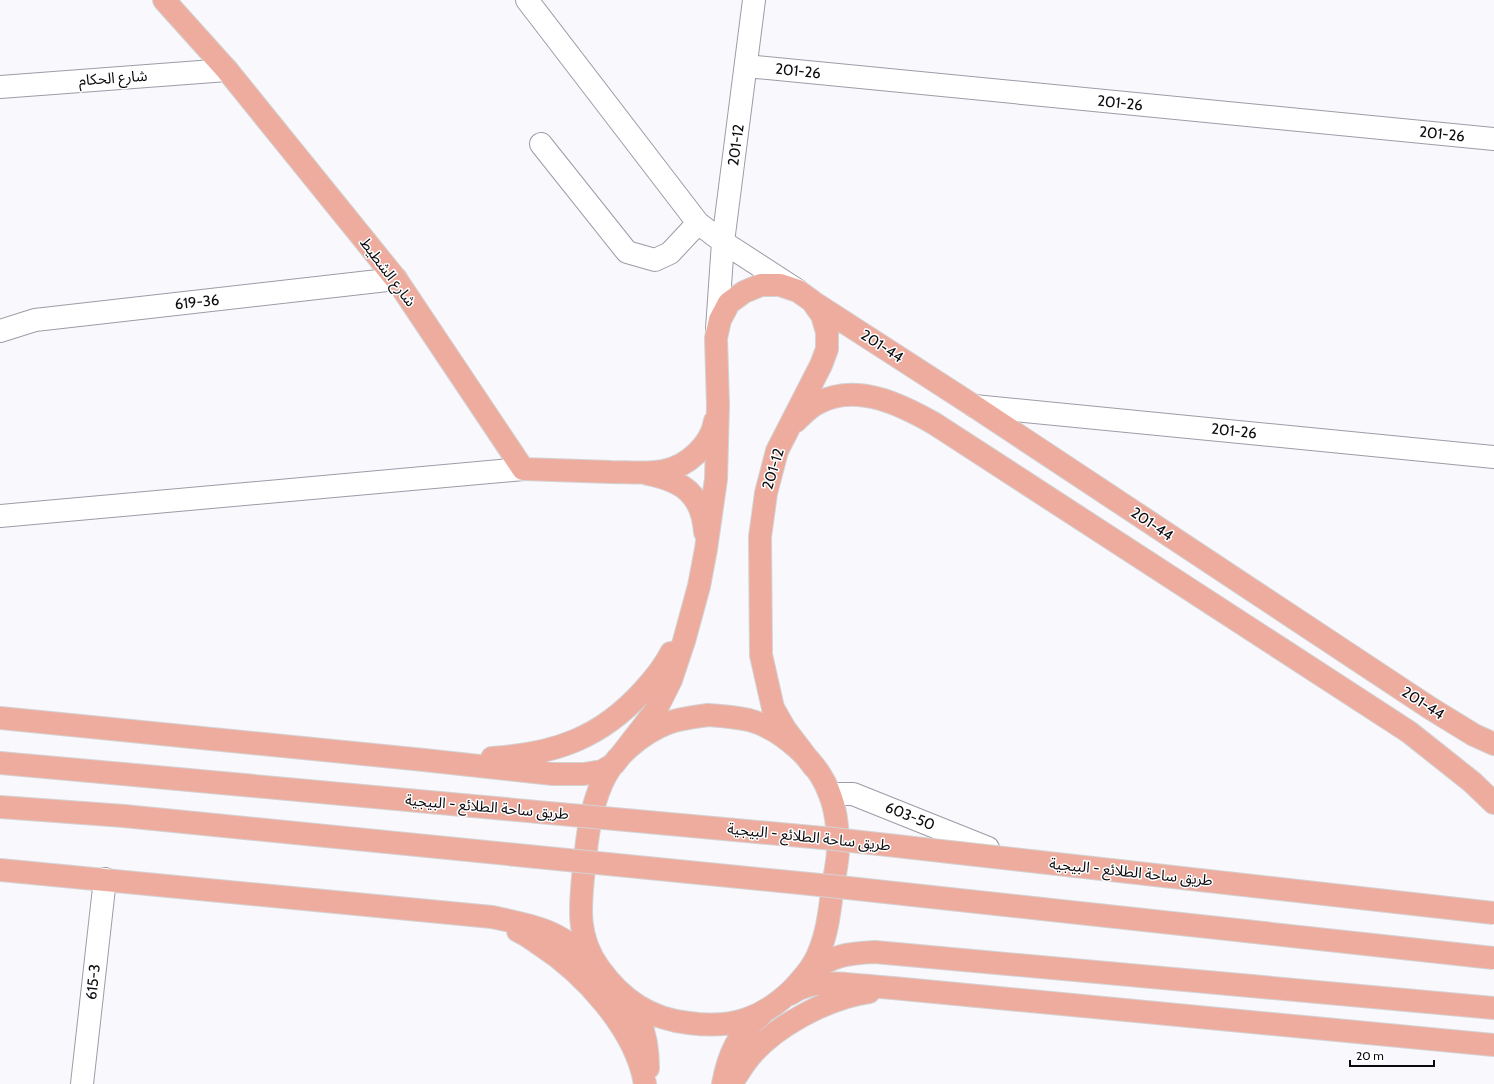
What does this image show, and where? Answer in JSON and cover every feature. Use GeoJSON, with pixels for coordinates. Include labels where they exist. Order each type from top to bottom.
{"type":"FeatureCollection","features":[{"type":"Feature","properties":{"kind":"main road","name":"شارع الشطيط"},"geometry":{"type":"LineString","coordinates":[[164,0],[227,70],[396,279],[523,469]]}},
{"type":"Feature","properties":{"kind":"main road","name":"201-12"},"geometry":{"type":"LineString","coordinates":[[614,764],[656,710],[671,680],[684,641],[699,586],[716,479],[718,405],[716,338],[720,320],[729,303],[744,292],[762,285],[780,285],[805,296],[822,315],[827,332],[826,349],[821,365],[777,451],[766,493],[760,537],[761,655],[773,708],[785,729],[814,767]]}},
{"type":"Feature","properties":{"kind":"main road","name":"201-44"},"geometry":{"type":"LineString","coordinates":[[805,296],[1430,708],[1474,735],[1494,744]]}},
{"type":"Feature","properties":{"kind":"main road"},"geometry":{"type":"LineString","coordinates":[[777,451],[793,423],[806,411],[820,402],[842,395],[867,397],[893,402],[914,412],[949,433],[1409,732],[1472,782],[1494,803]]}},
{"type":"Feature","properties":{"kind":"main road"},"geometry":{"type":"LineString","coordinates":[[523,469],[637,472],[663,471],[676,467],[699,452],[710,436],[718,405]]}},
{"type":"Feature","properties":{"kind":"main road"},"geometry":{"type":"LineString","coordinates":[[637,472],[673,480],[690,492],[700,507],[704,526],[706,549]]}},
{"type":"Feature","properties":{"kind":"main road"},"geometry":{"type":"LineString","coordinates":[[424,760],[467,760],[516,756],[554,749],[578,740],[595,731],[617,716],[635,700],[654,679],[667,661],[689,616],[699,586]]}},
{"type":"Feature","properties":{"kind":"main road"},"geometry":{"type":"LineString","coordinates":[[708,715],[750,721],[769,729],[788,740],[814,767],[830,794],[834,809],[838,849],[829,913],[820,951],[813,965],[803,977],[774,1005],[748,1019],[729,1024],[706,1026],[679,1022],[645,1011],[626,998],[606,978],[593,960],[585,941],[581,925],[582,884],[594,803],[603,781],[614,764],[628,749],[648,734],[667,724],[688,717],[708,715]]}},
{"type":"Feature","properties":{"kind":"main road"},"geometry":{"type":"LineString","coordinates":[[0,718],[553,774],[584,774],[602,771],[614,764]]}},
{"type":"Feature","properties":{"kind":"main road","name":"طريق ساحة الطلائع - البيجية"},"geometry":{"type":"LineString","coordinates":[[0,763],[834,839],[1494,913]]}},
{"type":"Feature","properties":{"kind":"main road"},"geometry":{"type":"LineString","coordinates":[[0,807],[124,816],[830,886],[1494,958]]}},
{"type":"Feature","properties":{"kind":"main road"},"geometry":{"type":"LineString","coordinates":[[0,870],[492,917],[546,930],[570,943],[593,960]]}},
{"type":"Feature","properties":{"kind":"main road"},"geometry":{"type":"LineString","coordinates":[[451,912],[488,920],[520,932],[555,954],[587,982],[614,1015],[631,1043],[643,1070],[645,1084]]}},
{"type":"Feature","properties":{"kind":"main road"},"geometry":{"type":"LineString","coordinates":[[803,977],[820,964],[832,958],[858,953],[875,952],[1494,1008]]}},
{"type":"Feature","properties":{"kind":"main road"},"geometry":{"type":"LineString","coordinates":[[723,1084],[731,1052],[752,1022],[797,990],[810,985],[828,984],[893,988],[1494,1045]]}},
{"type":"Feature","properties":{"kind":"main road"},"geometry":{"type":"LineString","coordinates":[[731,1084],[745,1062],[766,1041],[794,1020],[825,1004],[859,994],[893,988]]}},
{"type":"Feature","properties":{"kind":"main road"},"geometry":{"type":"LineString","coordinates":[[619,991],[634,1009],[641,1023],[646,1040],[648,1084]]}},
{"type":"Feature","properties":{"kind":"street"},"geometry":{"type":"LineString","coordinates":[[527,0],[698,223],[723,242],[805,296]]}},
{"type":"Feature","properties":{"kind":"street","name":"201-12"},"geometry":{"type":"LineString","coordinates":[[716,338],[723,242],[754,0]]}},
{"type":"Feature","properties":{"kind":"street","name":"201-26"},"geometry":{"type":"LineString","coordinates":[[746,66],[1494,139]]}},
{"type":"Feature","properties":{"kind":"street","name":"شارع الحكام"},"geometry":{"type":"LineString","coordinates":[[0,87],[227,70]]}},
{"type":"Feature","properties":{"kind":"street"},"geometry":{"type":"LineString","coordinates":[[541,144],[627,252],[655,260],[670,253],[698,223]]}},
{"type":"Feature","properties":{"kind":"street","name":"619-36"},"geometry":{"type":"LineString","coordinates":[[0,331],[35,320],[396,279]]}},
{"type":"Feature","properties":{"kind":"street","name":"201-26"},"geometry":{"type":"LineString","coordinates":[[974,406],[1494,457]]}},
{"type":"Feature","properties":{"kind":"street"},"geometry":{"type":"LineString","coordinates":[[0,516],[523,469]]}},
{"type":"Feature","properties":{"kind":"street","name":"603-50"},"geometry":{"type":"LineString","coordinates":[[830,794],[853,794],[988,848]]}},
{"type":"Feature","properties":{"kind":"street","name":"615-3"},"geometry":{"type":"LineString","coordinates":[[82,1084],[105,879]]}}]}
